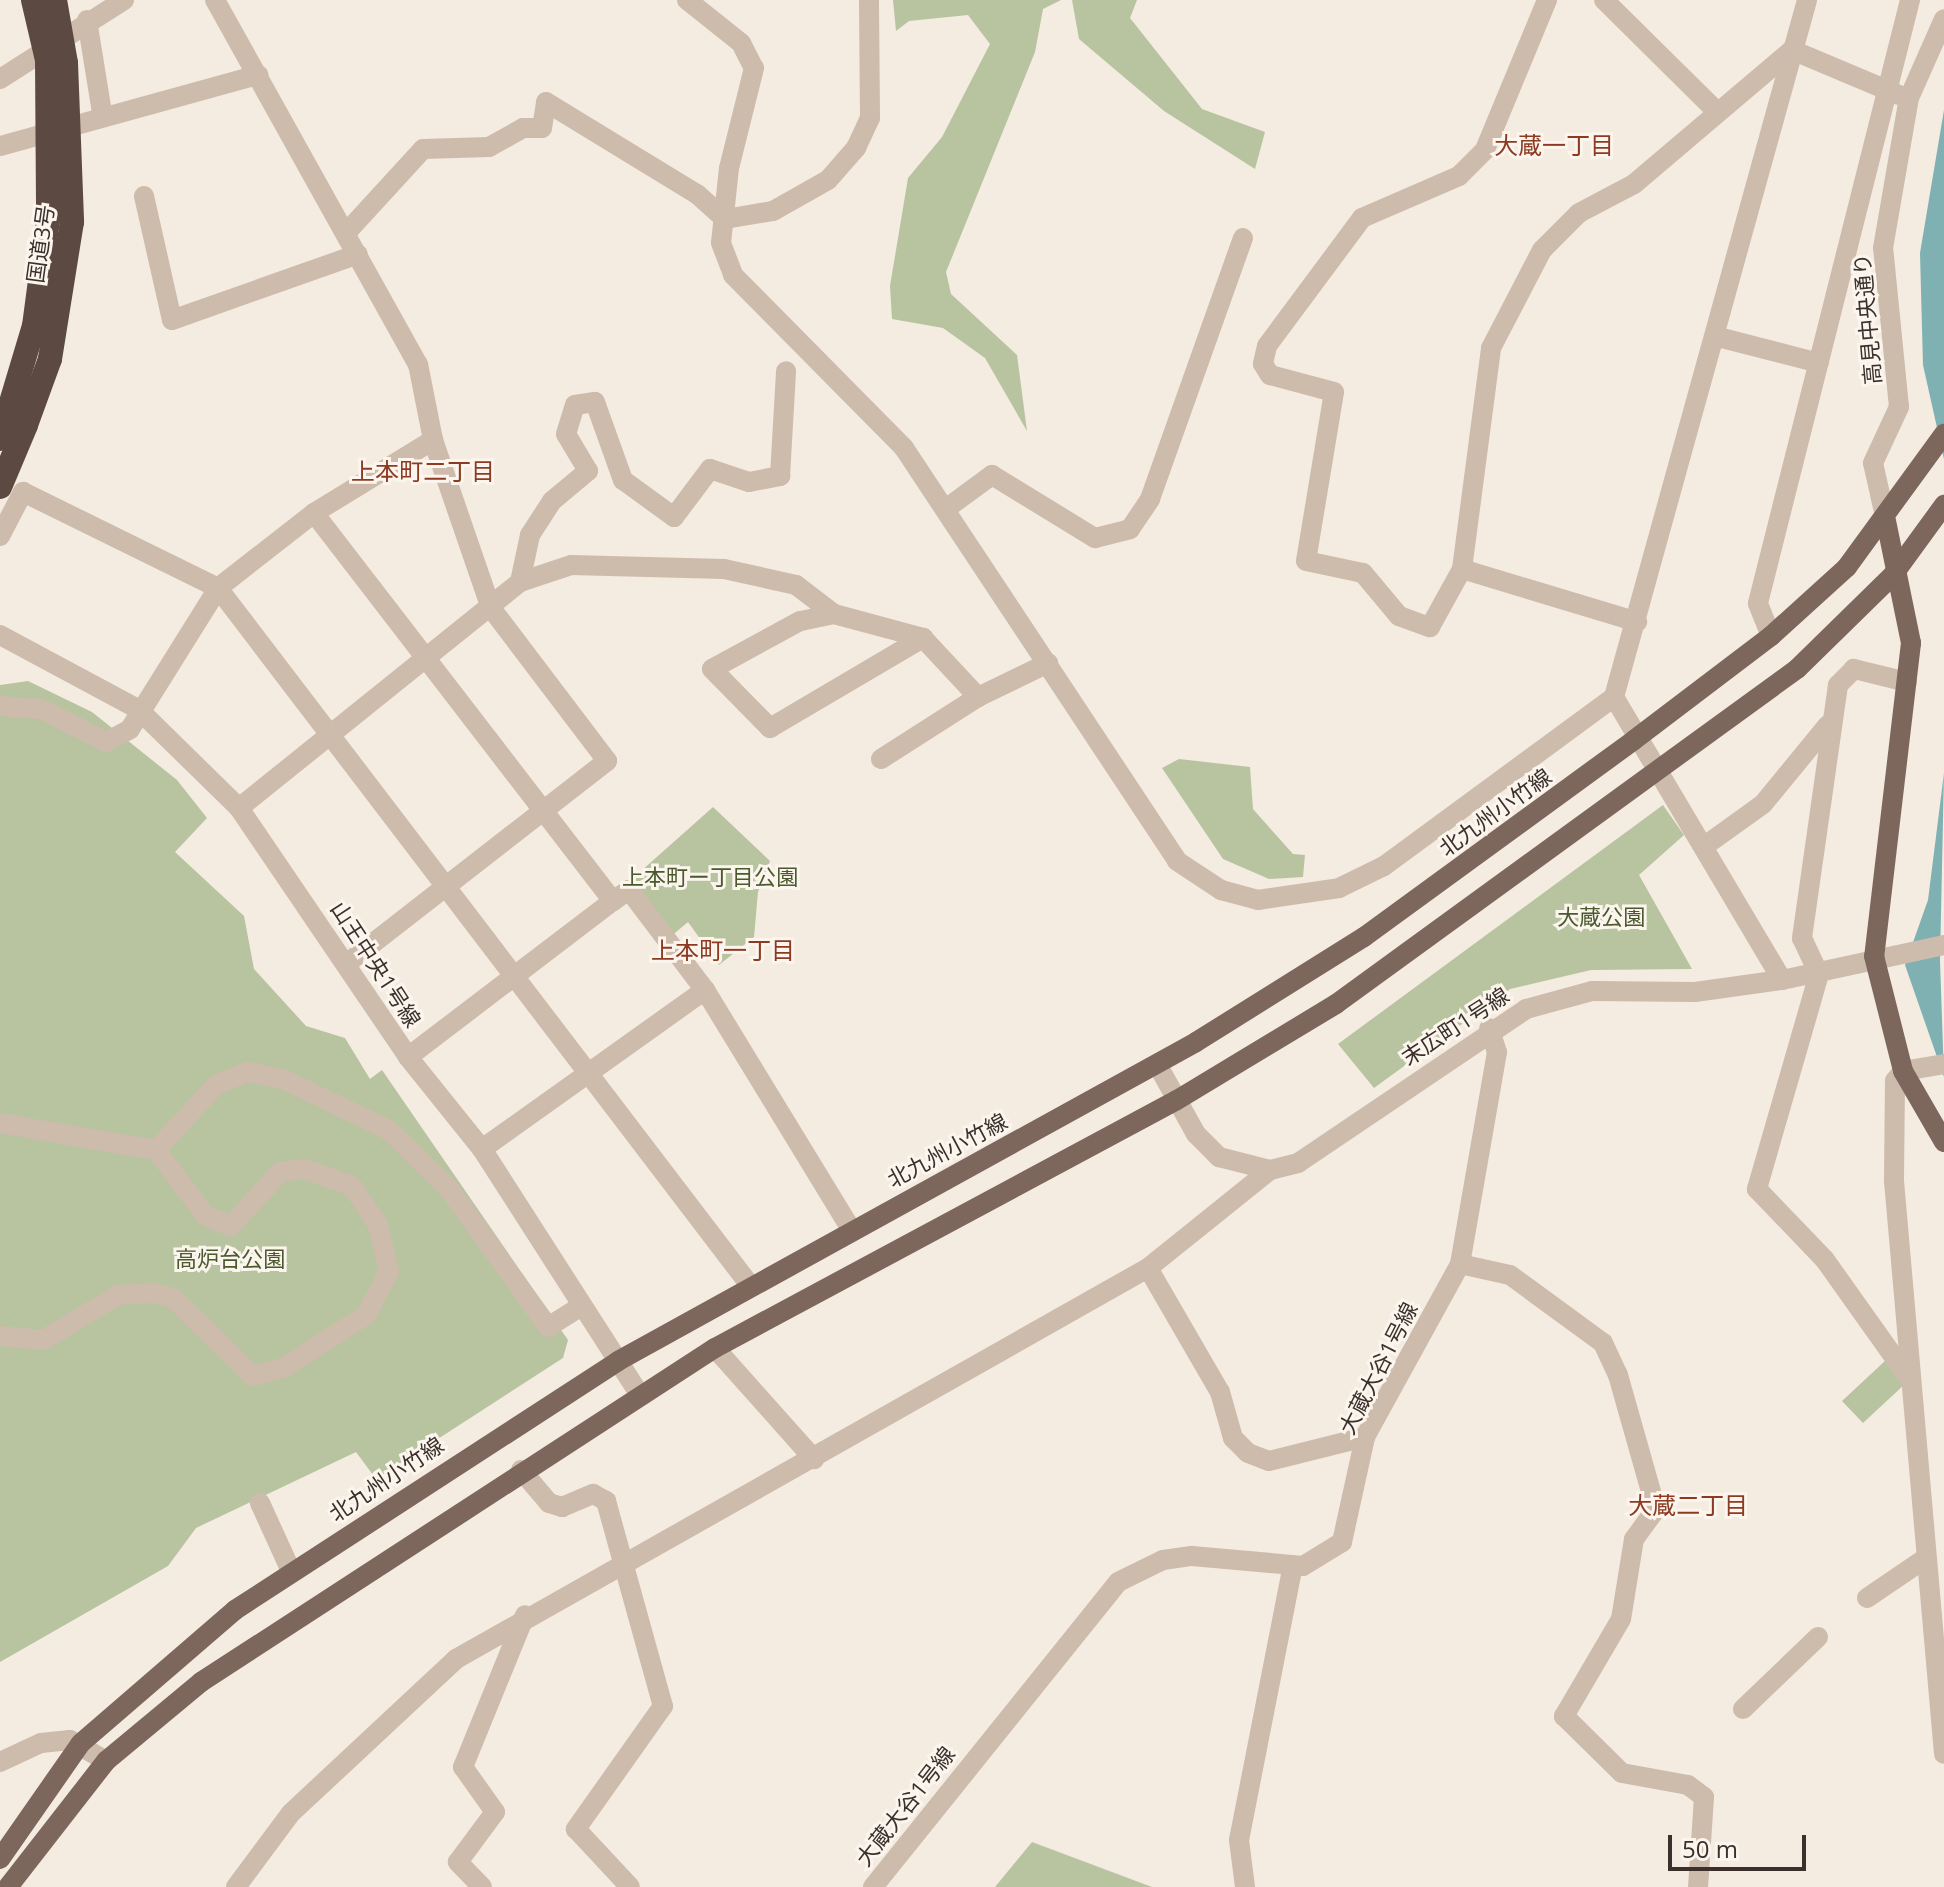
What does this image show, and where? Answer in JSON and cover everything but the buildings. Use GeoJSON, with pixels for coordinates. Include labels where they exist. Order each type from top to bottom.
{"type":"FeatureCollection","features":[{"type":"Feature","properties":{"kind":"highway","name":"国道3号"},"geometry":{"type":"LineString","coordinates":[[33,0],[47,60],[60,221]]}},
{"type":"Feature","properties":{"kind":"highway","name":"国道3号"},"geometry":{"type":"LineString","coordinates":[[0,439],[18,420],[50,359],[60,221],[66,63],[55,0]]}},
{"type":"Feature","properties":{"kind":"highway","name":"国道3号"},"geometry":{"type":"LineString","coordinates":[[12,489],[18,420]]}},
{"type":"Feature","properties":{"kind":"main road","name":"北九州小竹線"},"geometry":{"type":"LineString","coordinates":[[2,1848],[81,1743],[181,1650],[291,1571],[618,1361],[749,1284],[1157,1064],[1364,937],[1771,636],[1886,521],[1944,434]]}},
{"type":"Feature","properties":{"kind":"main road"},"geometry":{"type":"LineString","coordinates":[[8,1887],[106,1761],[201,1682],[521,1470],[715,1348],[1177,1100],[1336,1004],[1797,669],[1893,575],[1940,511]]}},
{"type":"Feature","properties":{"kind":"main road"},"geometry":{"type":"LineString","coordinates":[[1886,521],[1893,575],[1911,643],[1874,956],[1924,1068],[1944,1142]]}},
{"type":"Feature","properties":{"kind":"street"},"geometry":{"type":"LineString","coordinates":[[0,79],[87,20],[124,0]]}},
{"type":"Feature","properties":{"kind":"street"},"geometry":{"type":"LineString","coordinates":[[215,0],[423,375],[433,440],[491,608],[607,761],[349,962]]}},
{"type":"Feature","properties":{"kind":"street"},"geometry":{"type":"LineString","coordinates":[[687,0],[741,43],[754,68],[721,243],[733,275],[904,448],[947,508],[1177,861],[1221,890],[1258,900],[1339,888],[1384,866],[1614,697],[1718,337],[1807,0]]}},
{"type":"Feature","properties":{"kind":"street"},"geometry":{"type":"LineString","coordinates":[[725,219],[773,211],[828,180],[856,148],[870,118],[875,64],[869,0]]}},
{"type":"Feature","properties":{"kind":"street"},"geometry":{"type":"LineString","coordinates":[[1547,0],[1485,150],[1459,176],[1362,218],[1267,346],[1263,364],[1270,375],[1334,392],[1306,561],[1363,573],[1399,616],[1430,627],[1462,569],[1484,371],[1509,305],[1542,250],[1579,213],[1634,184],[1715,110],[1792,50]]}},
{"type":"Feature","properties":{"kind":"street"},"geometry":{"type":"LineString","coordinates":[[1604,0],[1715,110]]}},
{"type":"Feature","properties":{"kind":"street"},"geometry":{"type":"LineString","coordinates":[[1771,636],[1758,603],[1910,0]]}},
{"type":"Feature","properties":{"kind":"street","name":"高見中央通り"},"geometry":{"type":"LineString","coordinates":[[1886,521],[1873,463],[1899,407],[1883,248],[1909,98],[1944,19]]}},
{"type":"Feature","properties":{"kind":"street"},"geometry":{"type":"LineString","coordinates":[[87,20],[102,113]]}},
{"type":"Feature","properties":{"kind":"street"},"geometry":{"type":"LineString","coordinates":[[1792,50],[1909,98]]}},
{"type":"Feature","properties":{"kind":"street"},"geometry":{"type":"LineString","coordinates":[[0,146],[102,113],[132,114],[258,75]]}},
{"type":"Feature","properties":{"kind":"street"},"geometry":{"type":"LineString","coordinates":[[346,233],[423,149],[489,147],[523,128],[542,128],[546,102],[697,194],[725,219]]}},
{"type":"Feature","properties":{"kind":"street"},"geometry":{"type":"LineString","coordinates":[[144,196],[172,320],[358,254]]}},
{"type":"Feature","properties":{"kind":"street"},"geometry":{"type":"LineString","coordinates":[[947,508],[992,475],[1095,538],[1130,529],[1150,499],[1243,238]]}},
{"type":"Feature","properties":{"kind":"street"},"geometry":{"type":"LineString","coordinates":[[1718,337],[1819,363]]}},
{"type":"Feature","properties":{"kind":"street"},"geometry":{"type":"LineString","coordinates":[[520,582],[530,535],[552,501],[588,471],[566,434],[575,405],[595,402],[623,480],[674,517],[710,469],[749,482],[780,476],[786,371]]}},
{"type":"Feature","properties":{"kind":"street"},"geometry":{"type":"LineString","coordinates":[[0,706],[41,709],[106,742],[130,729],[138,709],[218,588],[314,513],[433,440]]}},
{"type":"Feature","properties":{"kind":"street"},"geometry":{"type":"LineString","coordinates":[[0,480],[12,489],[218,588],[445,886],[589,1068],[749,1284]]}},
{"type":"Feature","properties":{"kind":"street"},"geometry":{"type":"LineString","coordinates":[[0,536],[12,489]]}},
{"type":"Feature","properties":{"kind":"street"},"geometry":{"type":"LineString","coordinates":[[314,513],[613,901]]}},
{"type":"Feature","properties":{"kind":"street"},"geometry":{"type":"LineString","coordinates":[[239,808],[520,582],[571,565],[724,569],[796,585],[834,614],[923,638],[978,697]]}},
{"type":"Feature","properties":{"kind":"street"},"geometry":{"type":"LineString","coordinates":[[1462,569],[1637,622]]}},
{"type":"Feature","properties":{"kind":"street"},"geometry":{"type":"LineString","coordinates":[[834,614],[800,621],[712,669],[770,728],[923,638]]}},
{"type":"Feature","properties":{"kind":"street","name":"山王中央1号線"},"geometry":{"type":"LineString","coordinates":[[0,635],[138,709],[239,808],[349,962],[408,1057],[482,1149],[639,1394]]}},
{"type":"Feature","properties":{"kind":"street"},"geometry":{"type":"LineString","coordinates":[[881,759],[978,697],[1048,663]]}},
{"type":"Feature","properties":{"kind":"street"},"geometry":{"type":"LineString","coordinates":[[1907,682],[1854,669],[1838,685],[1828,725],[1802,938],[1819,974],[1757,1189],[1825,1260],[1908,1377]]}},
{"type":"Feature","properties":{"kind":"street"},"geometry":{"type":"LineString","coordinates":[[1614,697],[1634,740],[1706,845],[1782,980]]}},
{"type":"Feature","properties":{"kind":"street"},"geometry":{"type":"LineString","coordinates":[[1706,845],[1763,804],[1828,725]]}},
{"type":"Feature","properties":{"kind":"street"},"geometry":{"type":"LineString","coordinates":[[408,1057],[629,890],[705,990],[851,1229]]}},
{"type":"Feature","properties":{"kind":"street","name":"末広町1号線"},"geometry":{"type":"LineString","coordinates":[[236,1887],[291,1813],[367,1738],[456,1659],[525,1615],[814,1459],[1148,1268],[1270,1170],[1298,1163],[1489,1028],[1592,991],[1695,992],[1819,974],[1874,956],[1944,945]]}},
{"type":"Feature","properties":{"kind":"street"},"geometry":{"type":"LineString","coordinates":[[482,1149],[589,1068],[705,990]]}},
{"type":"Feature","properties":{"kind":"street","name":"大蔵大谷1号線"},"geometry":{"type":"LineString","coordinates":[[873,1887],[1118,1582],[1163,1560],[1192,1556],[1293,1565],[1321,1561],[1342,1542],[1365,1437],[1460,1264],[1497,1052],[1489,1028]]}},
{"type":"Feature","properties":{"kind":"street"},"geometry":{"type":"LineString","coordinates":[[1157,1064],[1177,1100],[1219,1157],[1270,1170]]}},
{"type":"Feature","properties":{"kind":"street"},"geometry":{"type":"LineString","coordinates":[[1924,1068],[1895,1081],[1894,1181],[1923,1560],[1937,1612],[1944,1754]]}},
{"type":"Feature","properties":{"kind":"street"},"geometry":{"type":"LineString","coordinates":[[156,1150],[216,1085],[247,1072],[283,1079],[389,1130],[450,1190],[548,1327],[581,1306]]}},
{"type":"Feature","properties":{"kind":"street"},"geometry":{"type":"LineString","coordinates":[[0,1123],[156,1150],[206,1216],[231,1226],[280,1172],[304,1169],[352,1186],[378,1225],[389,1272],[366,1315],[285,1367],[253,1376],[173,1298],[154,1293],[118,1295],[43,1340],[0,1336]]}},
{"type":"Feature","properties":{"kind":"street"},"geometry":{"type":"LineString","coordinates":[[1460,1264],[1510,1275],[1603,1343],[1618,1375],[1656,1509],[1634,1539],[1621,1619],[1564,1716],[1622,1773],[1688,1785],[1704,1797],[1698,1887]]}},
{"type":"Feature","properties":{"kind":"street"},"geometry":{"type":"LineString","coordinates":[[1148,1268],[1220,1392],[1233,1438],[1248,1453],[1269,1461],[1365,1437]]}},
{"type":"Feature","properties":{"kind":"street"},"geometry":{"type":"LineString","coordinates":[[715,1348],[814,1459]]}},
{"type":"Feature","properties":{"kind":"street"},"geometry":{"type":"LineString","coordinates":[[521,1470],[549,1503],[562,1507],[593,1494],[606,1501],[663,1706],[576,1829],[630,1887]]}},
{"type":"Feature","properties":{"kind":"street"},"geometry":{"type":"LineString","coordinates":[[260,1503],[291,1571]]}},
{"type":"Feature","properties":{"kind":"street"},"geometry":{"type":"LineString","coordinates":[[1867,1598],[1923,1560]]}},
{"type":"Feature","properties":{"kind":"street"},"geometry":{"type":"LineString","coordinates":[[1245,1887],[1239,1840],[1293,1565]]}},
{"type":"Feature","properties":{"kind":"street"},"geometry":{"type":"LineString","coordinates":[[482,1887],[458,1862],[495,1812],[463,1767],[525,1615]]}},
{"type":"Feature","properties":{"kind":"street"},"geometry":{"type":"LineString","coordinates":[[1743,1709],[1818,1637]]}},
{"type":"Feature","properties":{"kind":"street"},"geometry":{"type":"LineString","coordinates":[[0,1762],[41,1743],[81,1743],[106,1761]]}},
{"type":"Feature","properties":{"kind":"green space"},"geometry":{"type":"Polygon","coordinates":[[[893,0],[1061,0],[1043,9],[1035,52],[946,272],[951,294],[1017,355],[1027,431],[985,358],[943,328],[892,319],[890,286],[908,178],[942,137],[990,44],[968,15],[909,21],[896,31],[893,0]]]}},
{"type":"Feature","properties":{"kind":"green space"},"geometry":{"type":"Polygon","coordinates":[[[1072,0],[1137,0],[1130,18],[1202,109],[1265,132],[1255,169],[1164,111],[1079,39],[1072,0]]]}},
{"type":"Feature","properties":{"kind":"green space","name":"高炉台公園"},"geometry":{"type":"Polygon","coordinates":[[[28,681],[92,712],[177,780],[207,818],[175,852],[244,916],[254,969],[306,1026],[345,1038],[370,1079],[382,1070],[568,1340],[563,1358],[376,1479],[356,1452],[196,1528],[168,1566],[0,1662],[0,685],[28,681]]]}},
{"type":"Feature","properties":{"kind":"green space"},"geometry":{"type":"Polygon","coordinates":[[[1179,759],[1250,767],[1253,809],[1293,854],[1305,855],[1303,877],[1269,879],[1223,859],[1162,768],[1179,759]]]}},
{"type":"Feature","properties":{"kind":"green space","name":"大蔵公園"},"geometry":{"type":"Polygon","coordinates":[[[1663,805],[1684,835],[1639,875],[1692,969],[1591,970],[1510,989],[1374,1088],[1338,1044],[1663,805]]]}},
{"type":"Feature","properties":{"kind":"green space","name":"上本町ー丁目公園"},"geometry":{"type":"Polygon","coordinates":[[[713,807],[770,861],[758,892],[754,937],[719,965],[688,922],[669,938],[631,880],[713,807]]]}},
{"type":"Feature","properties":{"kind":"green space"},"geometry":{"type":"Polygon","coordinates":[[[1886,1360],[1905,1384],[1863,1423],[1842,1401],[1886,1360]]]}},
{"type":"Feature","properties":{"kind":"green space"},"geometry":{"type":"Polygon","coordinates":[[[1032,1842],[1152,1887],[995,1887],[1032,1842]]]}},
{"type":"Feature","properties":{"kind":"water"},"geometry":{"type":"Polygon","coordinates":[[[1944,110],[1944,459],[1923,365],[1920,253],[1944,110]]]}},
{"type":"Feature","properties":{"kind":"water"},"geometry":{"type":"Polygon","coordinates":[[[1944,773],[1940,961],[1944,1077],[1905,965],[1928,900],[1944,773]]]}},
{"type":"Feature","properties":{"kind":"district","name":"大蔵一丁目"},"geometry":{"type":"Point","coordinates":[1554,145]}},
{"type":"Feature","properties":{"kind":"district","name":"上本町二丁目"},"geometry":{"type":"Point","coordinates":[423,471]}},
{"type":"Feature","properties":{"kind":"district","name":"上本町一丁目"},"geometry":{"type":"Point","coordinates":[723,950]}},
{"type":"Feature","properties":{"kind":"district","name":"大蔵二丁目"},"geometry":{"type":"Point","coordinates":[1688,1505]}}]}
